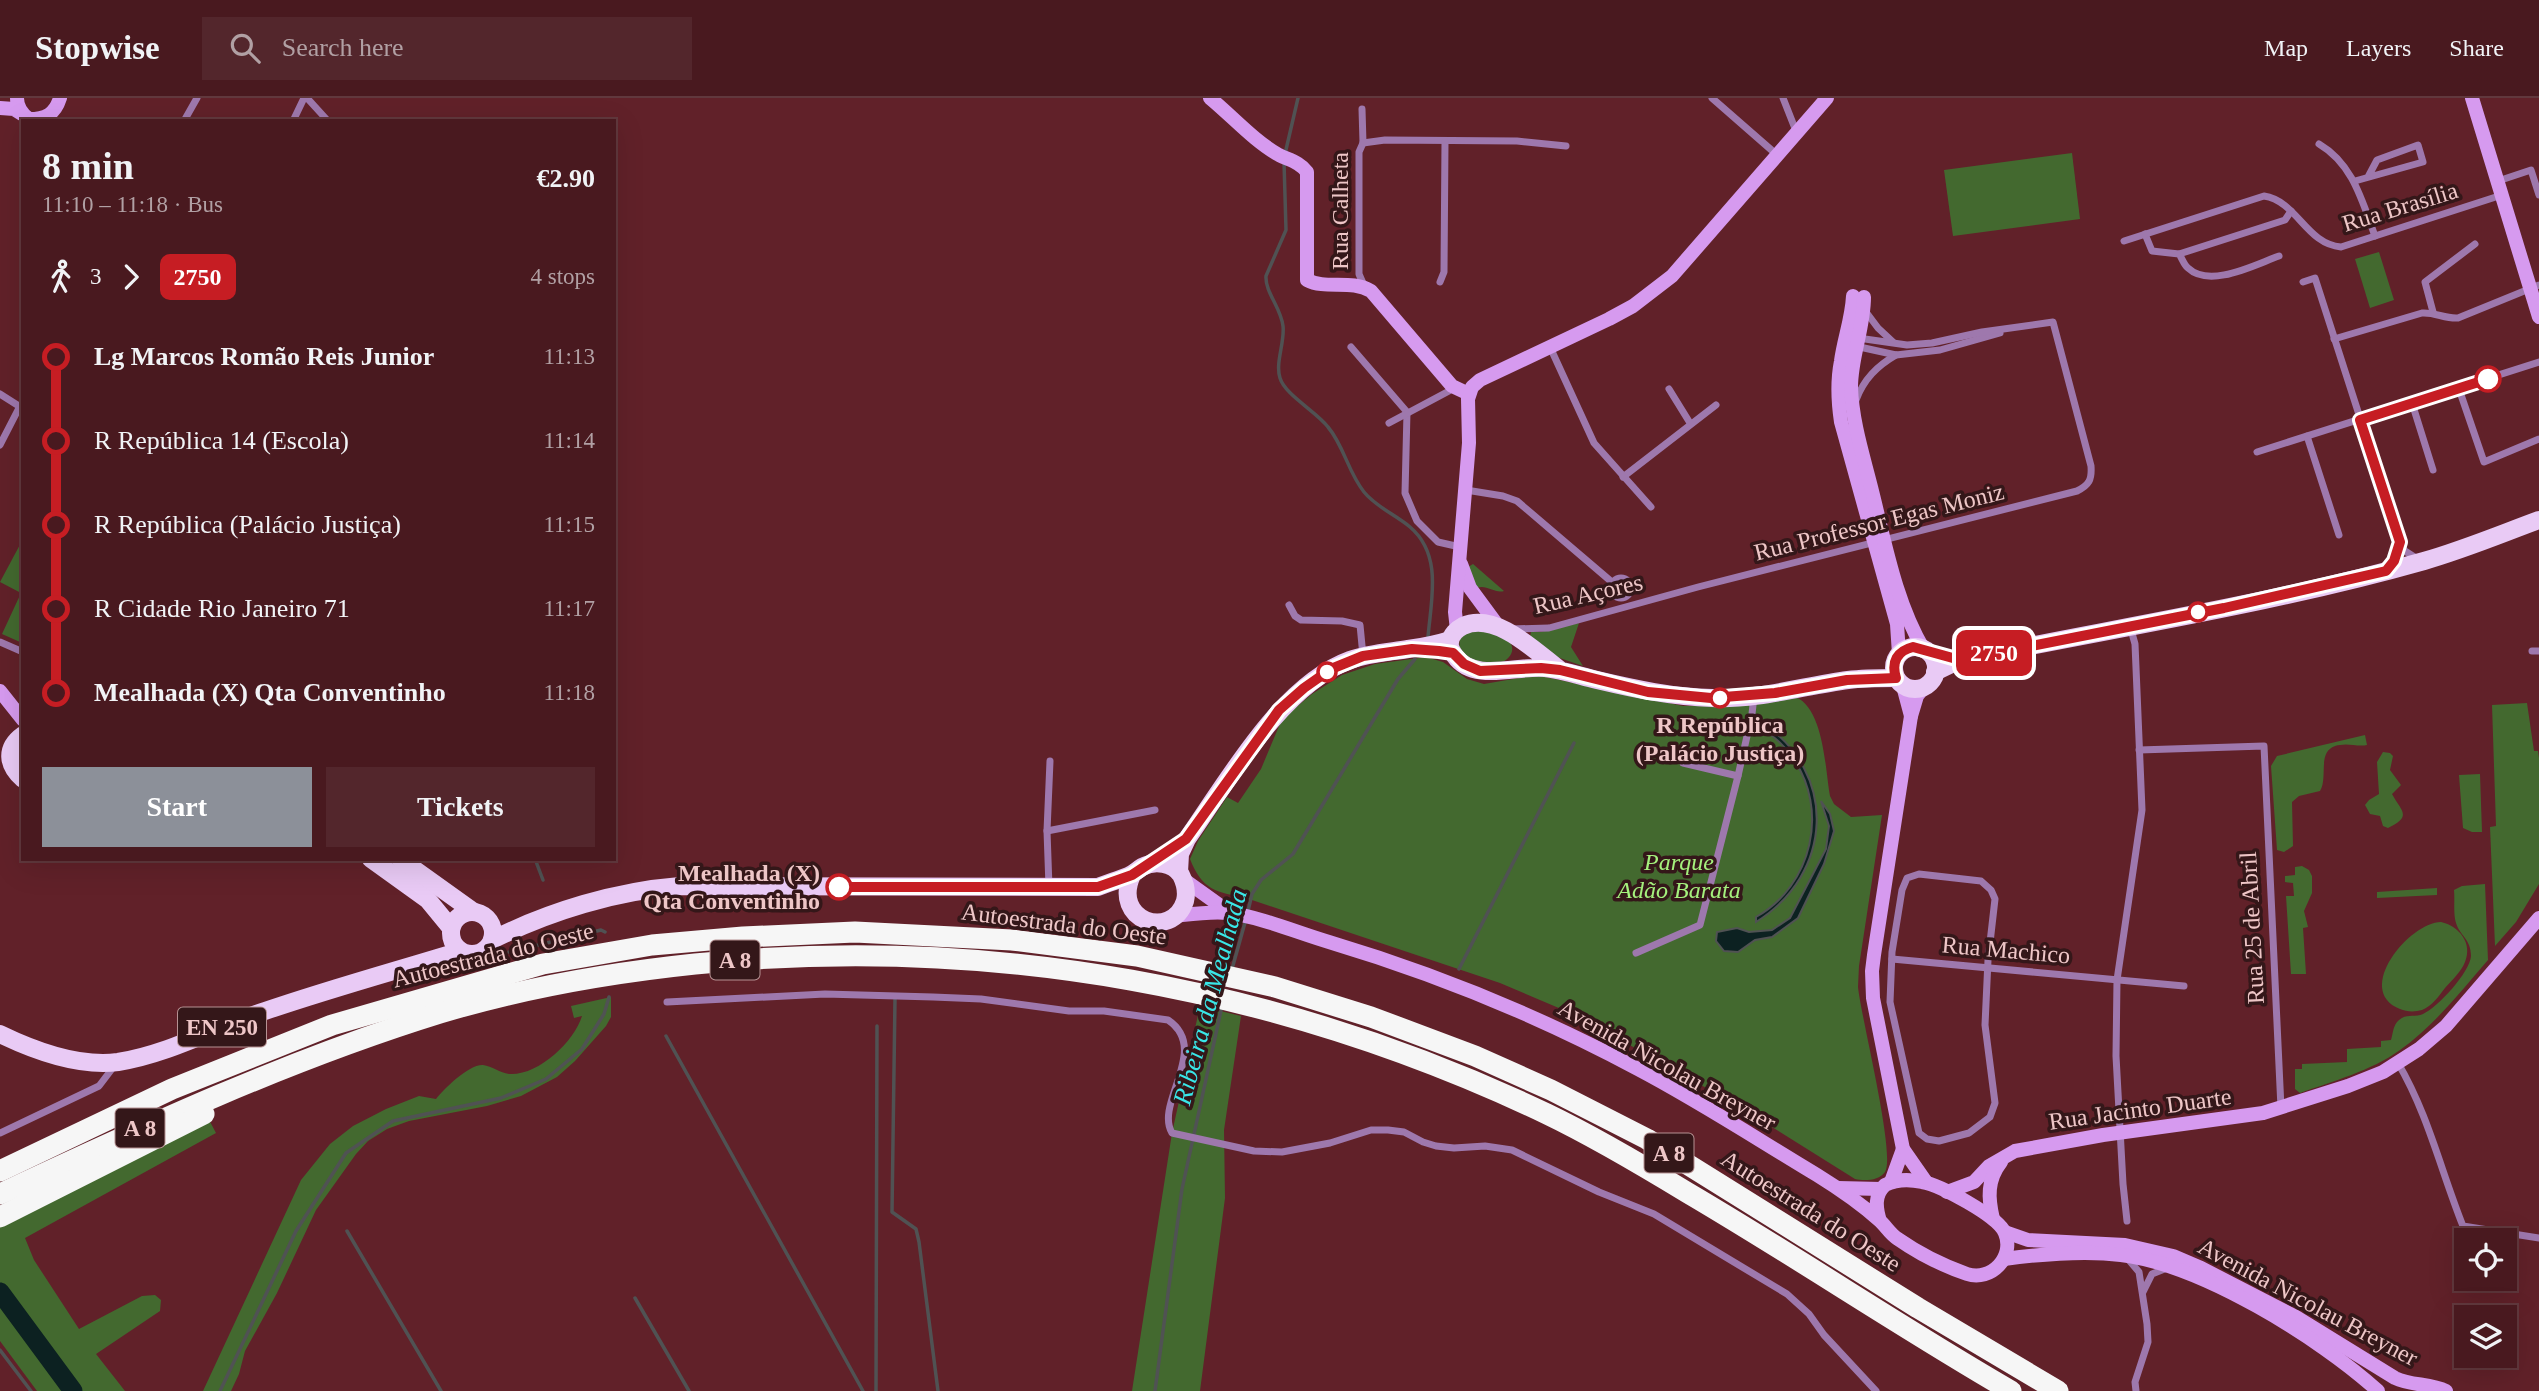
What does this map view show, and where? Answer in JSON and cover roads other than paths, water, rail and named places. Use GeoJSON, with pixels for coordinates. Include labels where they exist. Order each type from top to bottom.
{"type":"FeatureCollection","features":[{"type":"Feature","properties":{"kind":"highway","name":"Autoestrada do Oeste"},"geometry":{"type":"LineString","coordinates":[[0,1171],[172,1089],[332,1025],[543,964],[652,945],[743,937],[841,933],[929,934],[1012,940],[1137,956],[1247,980],[1371,1017],[1475,1056],[1551,1090],[1647,1139],[1918,1308],[2058,1391]]}},
{"type":"Feature","properties":{"kind":"highway","name":"Autoestrada do Oeste"},"geometry":{"type":"LineString","coordinates":[[1,1193],[158,1119],[281,1069],[443,1012],[555,984],[654,968],[743,959],[825,955],[993,960],[1077,971],[1241,1002],[1346,1032],[1466,1077],[1551,1116],[1632,1159],[2011,1391]]}},
{"type":"Feature","properties":{"kind":"highway"},"geometry":{"type":"LineString","coordinates":[[6,1215],[231,1101],[281,1069]]}},
{"type":"Feature","properties":{"kind":"main road"},"geometry":{"type":"LineString","coordinates":[[1898,670],[1910,689],[1960,660],[2285,595],[2386,571],[2423,561],[2539,520]]}},
{"type":"Feature","properties":{"kind":"main road"},"geometry":{"type":"LineString","coordinates":[[1132,875],[1127,887],[1127,898],[1136,915],[1155,923],[1174,916],[1181,909],[1185,899],[1180,854],[1186,839],[1279,710],[1331,669],[1363,656],[1453,641],[1472,623],[1505,630],[1560,670]]}},
{"type":"Feature","properties":{"kind":"main road"},"geometry":{"type":"LineString","coordinates":[[1505,630],[1519,647],[1517,660],[1506,668]]}},
{"type":"Feature","properties":{"kind":"main road"},"geometry":{"type":"LineString","coordinates":[[1453,641],[1464,664],[1480,671],[1506,668],[1560,670],[1648,692],[1711,698],[1754,696],[1860,679],[1898,670],[1913,647],[1960,660]]}},
{"type":"Feature","properties":{"kind":"main road"},"geometry":{"type":"LineString","coordinates":[[1927,651],[1936,665],[1930,679]]}},
{"type":"Feature","properties":{"kind":"main road"},"geometry":{"type":"LineString","coordinates":[[12,775],[10,762],[15,734]]}},
{"type":"Feature","properties":{"kind":"main road"},"geometry":{"type":"LineString","coordinates":[[492,940],[535,921],[620,894],[680,886],[1098,887],[1132,875],[1186,839]]}},
{"type":"Feature","properties":{"kind":"main road"},"geometry":{"type":"LineString","coordinates":[[374,861],[428,900],[450,932],[455,947],[460,951],[479,954],[489,946],[492,926],[403,861]]}},
{"type":"Feature","properties":{"kind":"main road"},"geometry":{"type":"LineString","coordinates":[[1151,864],[1169,865],[1181,875]]}},
{"type":"Feature","properties":{"kind":"main road"},"geometry":{"type":"LineString","coordinates":[[1098,887],[1127,898]]}},
{"type":"Feature","properties":{"kind":"main road"},"geometry":{"type":"LineString","coordinates":[[401,969],[450,932],[457,918],[468,912],[535,921]]}},
{"type":"Feature","properties":{"kind":"main road"},"geometry":{"type":"LineString","coordinates":[[401,969],[460,951]]}},
{"type":"Feature","properties":{"kind":"main road","name":"EN 250"},"geometry":{"type":"LineString","coordinates":[[0,1034],[54,1055],[91,1062],[117,1062],[152,1054],[264,1012],[401,969]]}},
{"type":"Feature","properties":{"kind":"street"},"geometry":{"type":"LineString","coordinates":[[18,98],[17,104],[27,118]]}},
{"type":"Feature","properties":{"kind":"street"},"geometry":{"type":"LineString","coordinates":[[186,119],[197,98]]}},
{"type":"Feature","properties":{"kind":"street"},"geometry":{"type":"LineString","coordinates":[[294,119],[306,98],[326,119]]}},
{"type":"Feature","properties":{"kind":"street"},"geometry":{"type":"LineString","coordinates":[[1209,98],[1277,154],[1305,169],[1307,280],[1315,283],[1353,284],[1365,288]]}},
{"type":"Feature","properties":{"kind":"street"},"geometry":{"type":"LineString","coordinates":[[1712,98],[1776,154]]}},
{"type":"Feature","properties":{"kind":"street"},"geometry":{"type":"LineString","coordinates":[[1783,98],[1796,131]]}},
{"type":"Feature","properties":{"kind":"street"},"geometry":{"type":"LineString","coordinates":[[1453,641],[1469,443],[1469,394],[1472,387],[1480,380],[1633,306],[1671,276],[1827,98]]}},
{"type":"Feature","properties":{"kind":"street"},"geometry":{"type":"LineString","coordinates":[[2474,101],[2499,188],[2535,286],[2539,317]]}},
{"type":"Feature","properties":{"kind":"street"},"geometry":{"type":"LineString","coordinates":[[0,108],[14,109],[27,118],[49,116],[59,102]]}},
{"type":"Feature","properties":{"kind":"street","name":"Rua Calheta"},"geometry":{"type":"LineString","coordinates":[[1362,109],[1363,143],[1359,152],[1359,274],[1365,288],[1371,291],[1452,386],[1469,394]]}},
{"type":"Feature","properties":{"kind":"street"},"geometry":{"type":"LineString","coordinates":[[1363,143],[1385,140],[1517,141],[1566,146]]}},
{"type":"Feature","properties":{"kind":"street"},"geometry":{"type":"LineString","coordinates":[[1440,282],[1444,272],[1445,142]]}},
{"type":"Feature","properties":{"kind":"street"},"geometry":{"type":"LineString","coordinates":[[2319,144],[2331,151],[2355,181],[2375,236]]}},
{"type":"Feature","properties":{"kind":"street"},"geometry":{"type":"LineString","coordinates":[[2355,181],[2423,162],[2418,145],[2377,160],[2368,177]]}},
{"type":"Feature","properties":{"kind":"street","name":"Rua Brasília"},"geometry":{"type":"LineString","coordinates":[[2124,241],[2264,196],[2272,198],[2291,211],[2310,233],[2330,246],[2341,247],[2499,188],[2531,170],[2539,195]]}},
{"type":"Feature","properties":{"kind":"street"},"geometry":{"type":"LineString","coordinates":[[2145,234],[2152,251],[2179,254],[2286,220],[2291,211]]}},
{"type":"Feature","properties":{"kind":"street"},"geometry":{"type":"LineString","coordinates":[[2433,312],[2425,282],[2475,244]]}},
{"type":"Feature","properties":{"kind":"street"},"geometry":{"type":"LineString","coordinates":[[2179,254],[2188,269],[2210,276],[2248,270],[2279,256]]}},
{"type":"Feature","properties":{"kind":"street"},"geometry":{"type":"LineString","coordinates":[[2303,282],[2315,278],[2400,542],[2405,551],[2423,561]]}},
{"type":"Feature","properties":{"kind":"street"},"geometry":{"type":"LineString","coordinates":[[2334,339],[2403,318],[2433,312],[2449,318],[2458,318],[2535,286]]}},
{"type":"Feature","properties":{"kind":"street"},"geometry":{"type":"LineString","coordinates":[[1860,299],[1851,341],[1839,373],[1841,422],[1906,616],[1927,651]]}},
{"type":"Feature","properties":{"kind":"street"},"geometry":{"type":"LineString","coordinates":[[1860,299],[1867,315],[1896,344]]}},
{"type":"Feature","properties":{"kind":"street","name":"Rua Professor Egas Moniz"},"geometry":{"type":"LineString","coordinates":[[1678,593],[2077,491],[2089,484],[2092,477],[2091,466],[2055,324],[2051,321],[2011,329]]}},
{"type":"Feature","properties":{"kind":"street"},"geometry":{"type":"LineString","coordinates":[[1851,341],[1932,344],[1982,332],[2011,329]]}},
{"type":"Feature","properties":{"kind":"street"},"geometry":{"type":"LineString","coordinates":[[1851,341],[1896,355],[1940,350],[1983,340],[2011,329]]}},
{"type":"Feature","properties":{"kind":"street"},"geometry":{"type":"LineString","coordinates":[[1851,341],[1853,407],[1896,624],[1898,670],[1911,716]]}},
{"type":"Feature","properties":{"kind":"street"},"geometry":{"type":"LineString","coordinates":[[1352,347],[1407,412],[1405,493],[1417,521],[1438,542],[1460,553],[1470,588],[1505,630]]}},
{"type":"Feature","properties":{"kind":"street"},"geometry":{"type":"LineString","coordinates":[[1550,347],[1594,443],[1651,508]]}},
{"type":"Feature","properties":{"kind":"street"},"geometry":{"type":"LineString","coordinates":[[1853,407],[1871,373],[1896,355]]}},
{"type":"Feature","properties":{"kind":"street"},"geometry":{"type":"LineString","coordinates":[[2257,452],[2539,362]]}},
{"type":"Feature","properties":{"kind":"street"},"geometry":{"type":"LineString","coordinates":[[1389,423],[1449,391],[1452,386]]}},
{"type":"Feature","properties":{"kind":"street"},"geometry":{"type":"LineString","coordinates":[[1669,389],[1690,423]]}},
{"type":"Feature","properties":{"kind":"street"},"geometry":{"type":"LineString","coordinates":[[2459,389],[2484,462],[2539,439]]}},
{"type":"Feature","properties":{"kind":"street"},"geometry":{"type":"LineString","coordinates":[[0,394],[21,407],[0,445]]}},
{"type":"Feature","properties":{"kind":"street"},"geometry":{"type":"LineString","coordinates":[[2413,403],[2434,470]]}},
{"type":"Feature","properties":{"kind":"street"},"geometry":{"type":"LineString","coordinates":[[1623,477],[1716,405]]}},
{"type":"Feature","properties":{"kind":"street"},"geometry":{"type":"LineString","coordinates":[[2307,436],[2339,535]]}},
{"type":"Feature","properties":{"kind":"street"},"geometry":{"type":"LineString","coordinates":[[1465,490],[1517,501],[1613,583]]}},
{"type":"Feature","properties":{"kind":"street"},"geometry":{"type":"LineString","coordinates":[[2386,571],[2394,561],[2400,542]]}},
{"type":"Feature","properties":{"kind":"street"},"geometry":{"type":"LineString","coordinates":[[1624,579],[1630,587],[1625,597],[1614,595],[1611,589],[1613,583],[1624,579]]}},
{"type":"Feature","properties":{"kind":"street","name":"Rua Açores"},"geometry":{"type":"LineString","coordinates":[[1505,630],[1518,627],[1549,628],[1678,593]]}},
{"type":"Feature","properties":{"kind":"street"},"geometry":{"type":"LineString","coordinates":[[1603,613],[1614,595]]}},
{"type":"Feature","properties":{"kind":"street"},"geometry":{"type":"LineString","coordinates":[[1289,605],[1295,616],[1301,620],[1342,621],[1360,625],[1363,656]]}},
{"type":"Feature","properties":{"kind":"street"},"geometry":{"type":"LineString","coordinates":[[2127,1220],[2116,1056],[2117,980],[2142,810],[2134,644],[2130,626]]}},
{"type":"Feature","properties":{"kind":"street"},"geometry":{"type":"LineString","coordinates":[[0,642],[21,651]]}},
{"type":"Feature","properties":{"kind":"street"},"geometry":{"type":"LineString","coordinates":[[1930,679],[1917,696],[1911,716],[1872,978],[1873,998],[1903,1149],[1926,1182],[1993,1219],[2005,1232],[2007,1242],[2004,1259]]}},
{"type":"Feature","properties":{"kind":"street"},"geometry":{"type":"LineString","coordinates":[[0,691],[15,734]]}},
{"type":"Feature","properties":{"kind":"street"},"geometry":{"type":"LineString","coordinates":[[1636,953],[1700,925],[1738,776],[1754,696]]}},
{"type":"Feature","properties":{"kind":"street","name":"Rua 25 de Abril"},"geometry":{"type":"LineString","coordinates":[[2139,750],[2264,746],[2281,1108]]}},
{"type":"Feature","properties":{"kind":"street"},"geometry":{"type":"LineString","coordinates":[[1049,888],[1047,831],[1050,761]]}},
{"type":"Feature","properties":{"kind":"street"},"geometry":{"type":"LineString","coordinates":[[1683,764],[1738,776]]}},
{"type":"Feature","properties":{"kind":"street"},"geometry":{"type":"LineString","coordinates":[[1047,831],[1155,810]]}},
{"type":"Feature","properties":{"kind":"street"},"geometry":{"type":"LineString","coordinates":[[1919,874],[1981,881],[1991,890],[1995,899],[1985,1025],[1995,1103],[1990,1117],[1969,1133],[1940,1141],[1927,1139],[1919,1133],[1890,1002],[1892,959],[1902,890],[1907,878],[1919,874]]}},
{"type":"Feature","properties":{"kind":"street","name":"Avenida Nicolau Breyner"},"geometry":{"type":"LineString","coordinates":[[1181,875],[1230,913]]}},
{"type":"Feature","properties":{"kind":"street","name":"Avenida Nicolau Breyner"},"geometry":{"type":"LineString","coordinates":[[1174,916],[1230,913],[1259,921],[1402,965],[1527,1014],[1640,1070],[1838,1188],[1907,1245],[1969,1275],[1989,1274],[2004,1259],[2052,1254],[2121,1255],[2172,1267],[2246,1301],[2297,1330],[2336,1355],[2378,1391]]}},
{"type":"Feature","properties":{"kind":"street","name":"Rua Jacinto Duarte"},"geometry":{"type":"LineString","coordinates":[[1947,1192],[1974,1182],[1989,1166],[2006,1155],[2027,1148],[2238,1118],[2281,1108],[2348,1086],[2398,1063],[2446,1026],[2539,918]]}},
{"type":"Feature","properties":{"kind":"street","name":"Rua Machico"},"geometry":{"type":"LineString","coordinates":[[1892,959],[2184,986]]}},
{"type":"Feature","properties":{"kind":"street"},"geometry":{"type":"LineString","coordinates":[[667,1002],[825,994],[933,997],[981,999],[1069,1011],[1104,1012],[1168,1020],[1177,1026],[1185,1042],[1168,1126],[1171,1133],[1207,1142],[1282,1152],[1330,1143],[1371,1130],[1388,1130],[1404,1132],[1436,1146],[1485,1146],[1512,1150],[1599,1192],[1654,1214],[1787,1294],[1809,1314],[1824,1335],[1876,1391]]}},
{"type":"Feature","properties":{"kind":"street"},"geometry":{"type":"LineString","coordinates":[[0,1133],[99,1086],[117,1062]]}},
{"type":"Feature","properties":{"kind":"street"},"geometry":{"type":"LineString","coordinates":[[2398,1063],[2414,1091],[2463,1226],[2539,1238]]}},
{"type":"Feature","properties":{"kind":"street"},"geometry":{"type":"LineString","coordinates":[[1880,1221],[1877,1210],[1903,1149]]}},
{"type":"Feature","properties":{"kind":"street"},"geometry":{"type":"LineString","coordinates":[[1993,1219],[1990,1184],[1994,1171],[2006,1155]]}},
{"type":"Feature","properties":{"kind":"street","name":"Avenida Nicolau Breyner"},"geometry":{"type":"LineString","coordinates":[[1838,1188],[1886,1186],[1902,1180],[1926,1182]]}},
{"type":"Feature","properties":{"kind":"street","name":"Avenida Nicolau Breyner"},"geometry":{"type":"LineString","coordinates":[[2005,1232],[2028,1240],[2125,1245],[2173,1256],[2296,1317],[2409,1385],[2436,1386],[2446,1391]]}},
{"type":"Feature","properties":{"kind":"street"},"geometry":{"type":"LineString","coordinates":[[2121,1255],[2136,1267],[2143,1293],[2148,1342],[2135,1382],[2136,1391]]}},
{"type":"Feature","properties":{"kind":"street"},"geometry":{"type":"LineString","coordinates":[[2143,1293],[2152,1274],[2172,1267]]}},
{"type":"Feature","properties":{"kind":"street","name":"Avenida Nicolau Breyner"},"geometry":{"type":"LineString","coordinates":[[2411,1391],[2426,1385]]}},
{"type":"Feature","properties":{"kind":"water"},"geometry":{"type":"Polygon","coordinates":[[[1761,722],[1786,743],[1804,768],[1814,795],[1817,823],[1812,851],[1800,878],[1782,902],[1756,922],[1756,917],[1775,903],[1791,886],[1809,845],[1812,822],[1804,778],[1789,752],[1761,727],[1761,722]]]}},
{"type":"Feature","properties":{"kind":"water"},"geometry":{"type":"Polygon","coordinates":[[[1821,801],[1830,814],[1834,831],[1824,864],[1798,918],[1772,937],[1755,940],[1738,952],[1724,951],[1716,941],[1717,932],[1737,928],[1749,932],[1772,930],[1790,918],[1826,849],[1829,826],[1821,801]]]}},
{"type":"Feature","properties":{"kind":"waterway","name":"Ribeira da Mealhada"},"geometry":{"type":"LineString","coordinates":[[1285,154],[1298,98]]}},
{"type":"Feature","properties":{"kind":"waterway","name":"Ribeira da Mealhada"},"geometry":{"type":"LineString","coordinates":[[1284,162],[1286,230],[1266,276],[1283,326],[1280,378],[1288,391],[1323,421],[1333,434],[1364,492],[1410,527],[1420,538],[1431,564],[1432,593],[1428,637]]}},
{"type":"Feature","properties":{"kind":"waterway","name":"Ribeira da Mealhada"},"geometry":{"type":"LineString","coordinates":[[1248,911],[1252,894],[1261,880],[1293,854],[1398,679],[1415,659]]}},
{"type":"Feature","properties":{"kind":"waterway"},"geometry":{"type":"LineString","coordinates":[[1459,969],[1574,743]]}},
{"type":"Feature","properties":{"kind":"waterway"},"geometry":{"type":"LineString","coordinates":[[536,861],[543,880]]}},
{"type":"Feature","properties":{"kind":"waterway","name":"Ribeira da Mealhada"},"geometry":{"type":"LineString","coordinates":[[1232,969],[1246,919]]}},
{"type":"Feature","properties":{"kind":"waterway"},"geometry":{"type":"LineString","coordinates":[[509,952],[601,930],[605,932]]}},
{"type":"Feature","properties":{"kind":"waterway"},"geometry":{"type":"LineString","coordinates":[[220,1391],[296,1231],[346,1153],[393,1121],[501,1098],[546,1079],[582,1049],[604,1014],[609,997]]}},
{"type":"Feature","properties":{"kind":"waterway"},"geometry":{"type":"LineString","coordinates":[[895,999],[892,1212],[916,1229],[938,1391]]}},
{"type":"Feature","properties":{"kind":"waterway","name":"Ribeira da Mealhada"},"geometry":{"type":"LineString","coordinates":[[1155,1391],[1182,1189],[1222,1006]]}},
{"type":"Feature","properties":{"kind":"waterway"},"geometry":{"type":"LineString","coordinates":[[876,1391],[877,1026]]}},
{"type":"Feature","properties":{"kind":"waterway"},"geometry":{"type":"LineString","coordinates":[[666,1036],[863,1391]]}},
{"type":"Feature","properties":{"kind":"waterway"},"geometry":{"type":"LineString","coordinates":[[347,1231],[441,1391]]}},
{"type":"Feature","properties":{"kind":"waterway"},"geometry":{"type":"LineString","coordinates":[[0,1292],[73,1391]]}},
{"type":"Feature","properties":{"kind":"waterway"},"geometry":{"type":"LineString","coordinates":[[635,1298],[689,1391]]}},
{"type":"Feature","properties":{"kind":"waterway"},"geometry":{"type":"LineString","coordinates":[[0,1350],[31,1391]]}},
{"type":"Feature","properties":{"kind":"place","name":"R República (Palácio Justiça)"},"geometry":{"type":"Point","coordinates":[1720,698]}},
{"type":"Feature","properties":{"kind":"place","name":"Mealhada (X) Qta Conventinho"},"geometry":{"type":"Point","coordinates":[839,887]}},
{"type":"Feature","properties":{"kind":"park label","name":"Parque Adão Barata"},"geometry":{"type":"Point","coordinates":[1679,876]}}]}
